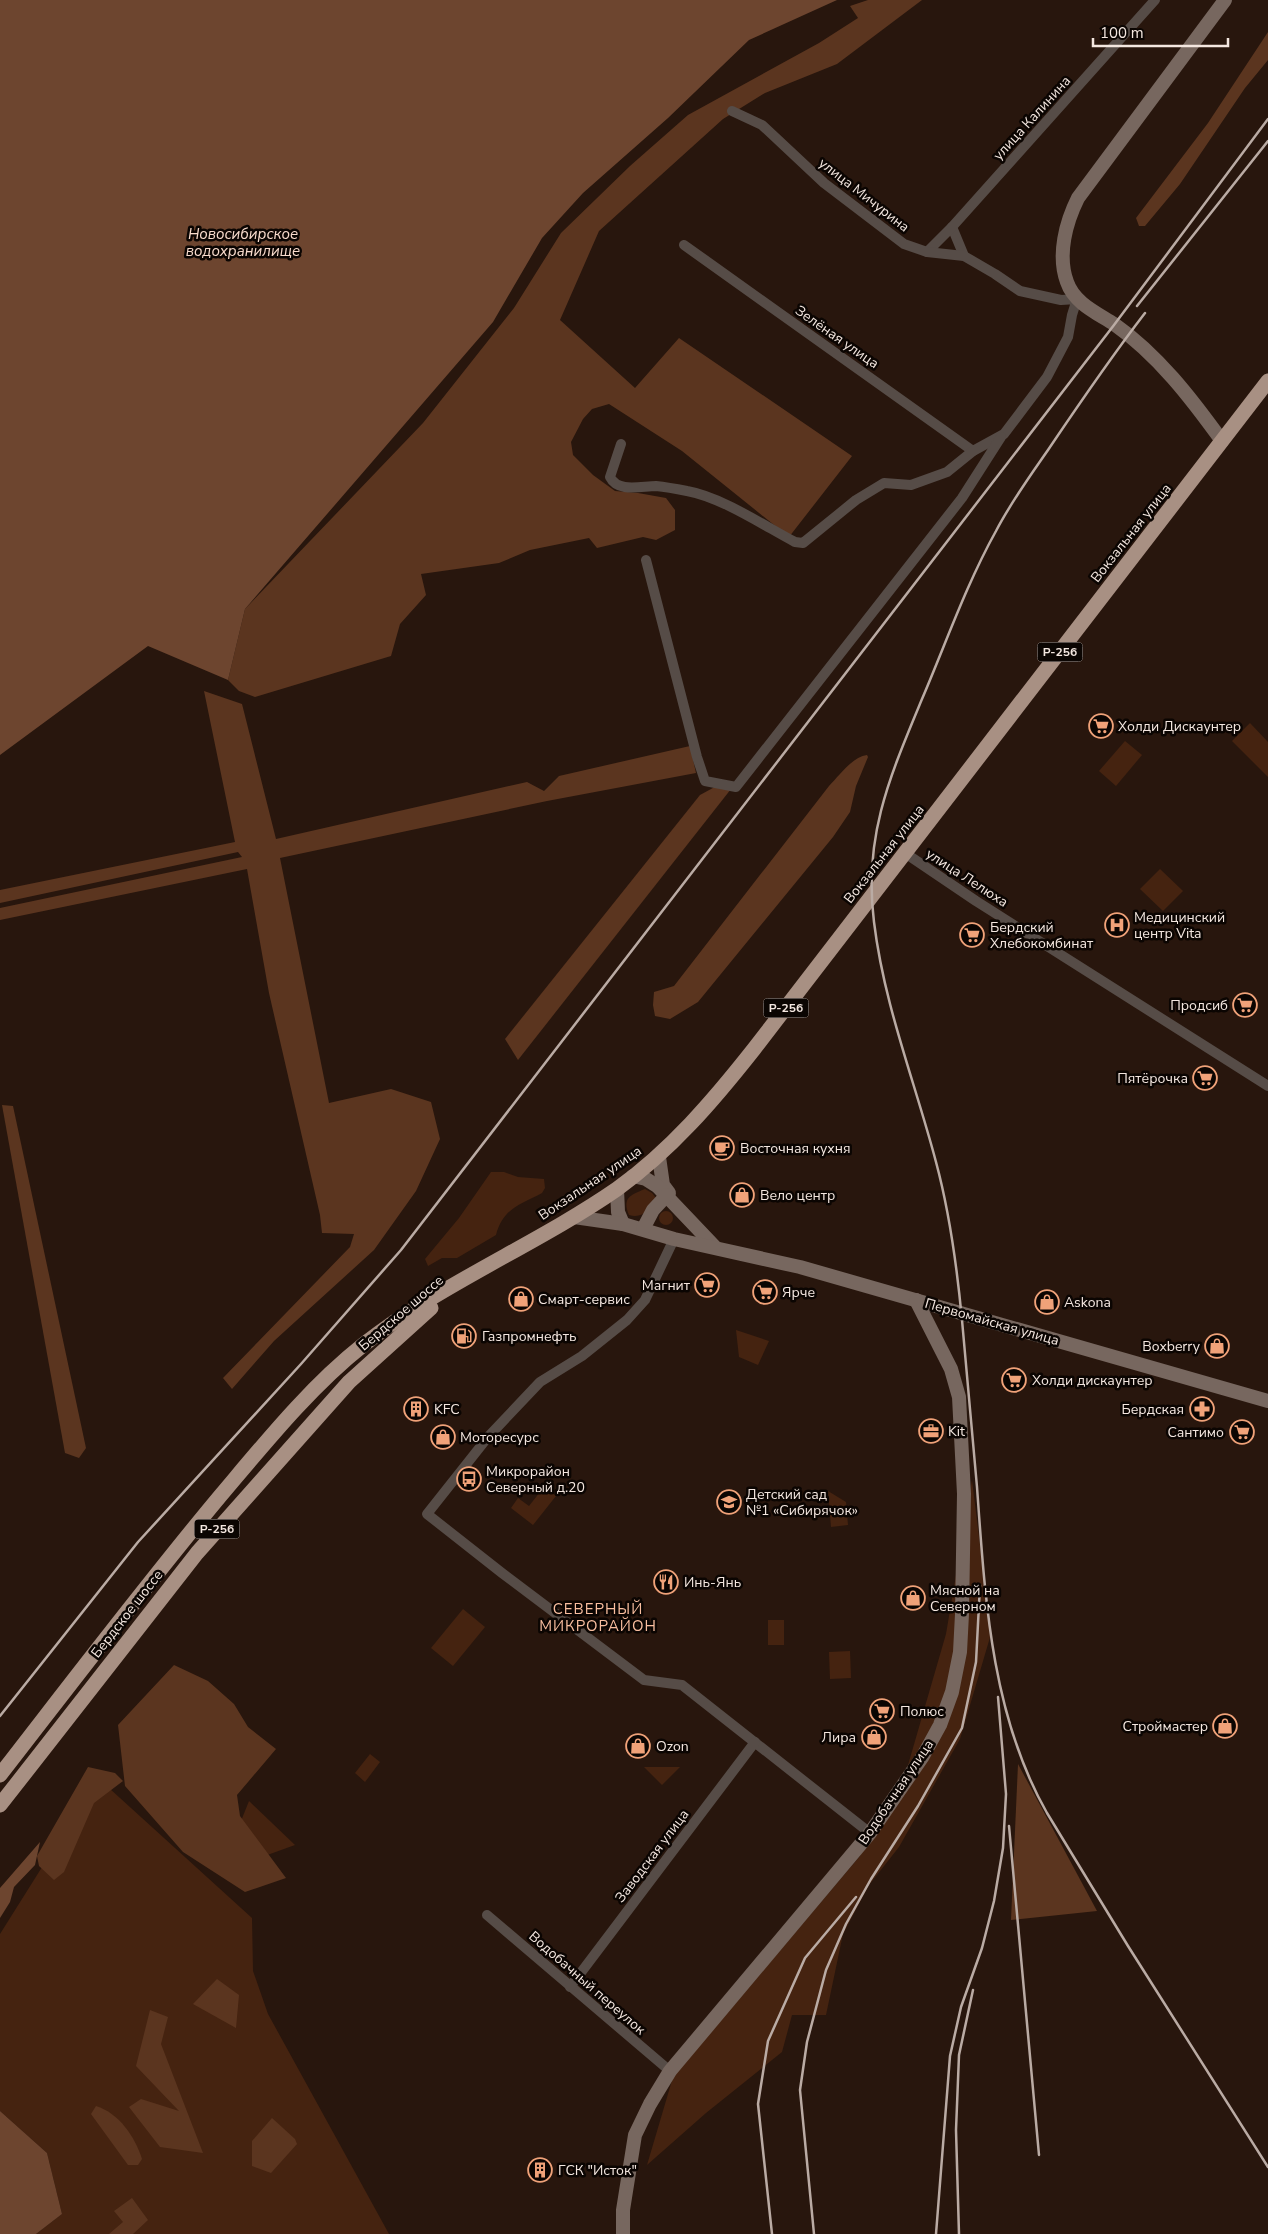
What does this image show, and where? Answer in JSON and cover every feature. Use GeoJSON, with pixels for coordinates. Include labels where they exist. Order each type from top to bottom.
{"type":"FeatureCollection","features":[{"type":"Feature","properties":{"kind":"highway","name":"Вокзальная улица"},"geometry":{"type":"LineString","coordinates":[[464,1280],[574,1217],[617,1189],[659,1157],[695,1120],[727,1083],[1268,381]]}},
{"type":"Feature","properties":{"kind":"highway","name":"Бердское шоссе"},"geometry":{"type":"LineString","coordinates":[[0,1774],[177,1547],[307,1397],[364,1344],[397,1320],[464,1280]]}},
{"type":"Feature","properties":{"kind":"highway","name":"Бердское шоссе"},"geometry":{"type":"LineString","coordinates":[[0,1805],[158,1601],[256,1484],[349,1382],[464,1280]]}},
{"type":"Feature","properties":{"kind":"street","name":"улица Калинина"},"geometry":{"type":"LineString","coordinates":[[927,252],[952,227],[1154,0]]}},
{"type":"Feature","properties":{"kind":"street"},"geometry":{"type":"LineString","coordinates":[[1222,441],[1195,403],[1150,355],[1119,328],[1077,299],[1067,283],[1064,268],[1066,230],[1071,212],[1078,198],[1225,0]]}},
{"type":"Feature","properties":{"kind":"street","name":"улица Мичурина"},"geometry":{"type":"LineString","coordinates":[[732,111],[762,125],[824,183],[904,244],[927,252],[964,256],[1020,291],[1061,300],[1077,299]]}},
{"type":"Feature","properties":{"kind":"street"},"geometry":{"type":"LineString","coordinates":[[952,227],[964,256]]}},
{"type":"Feature","properties":{"kind":"street","name":"Зелёная улица"},"geometry":{"type":"LineString","coordinates":[[684,245],[973,451]]}},
{"type":"Feature","properties":{"kind":"street"},"geometry":{"type":"LineString","coordinates":[[646,560],[697,757],[705,781],[736,787],[962,498],[1004,434],[1047,377],[1068,337],[1077,299]]}},
{"type":"Feature","properties":{"kind":"street"},"geometry":{"type":"LineString","coordinates":[[621,444],[610,476],[613,482],[618,485],[629,488],[658,486],[689,491],[709,497],[795,542],[803,542],[856,500],[884,482],[911,486],[947,472],[973,451],[1004,434]]}},
{"type":"Feature","properties":{"kind":"street","name":"улица Лелюха"},"geometry":{"type":"LineString","coordinates":[[905,853],[976,901],[1268,1086]]}},
{"type":"Feature","properties":{"kind":"street"},"geometry":{"type":"LineString","coordinates":[[659,1157],[663,1184],[683,1212]]}},
{"type":"Feature","properties":{"kind":"street"},"geometry":{"type":"LineString","coordinates":[[634,1176],[646,1180],[666,1195],[715,1247]]}},
{"type":"Feature","properties":{"kind":"street"},"geometry":{"type":"LineString","coordinates":[[617,1189],[618,1212],[623,1224]]}},
{"type":"Feature","properties":{"kind":"street"},"geometry":{"type":"LineString","coordinates":[[643,1229],[652,1210],[666,1195]]}},
{"type":"Feature","properties":{"kind":"street","name":"Первомайская улица"},"geometry":{"type":"LineString","coordinates":[[574,1217],[623,1224],[674,1238],[800,1267],[1268,1401]]}},
{"type":"Feature","properties":{"kind":"street"},"geometry":{"type":"LineString","coordinates":[[674,1238],[645,1300],[627,1320],[582,1356],[540,1382],[488,1437],[427,1514],[644,1680],[682,1685],[870,1833]]}},
{"type":"Feature","properties":{"kind":"street","name":"Водобачная улица"},"geometry":{"type":"LineString","coordinates":[[623,2234],[623,2210],[635,2135],[650,2104],[670,2071],[870,1833],[923,1756],[940,1725],[952,1692],[960,1652],[964,1494],[959,1397],[951,1369],[916,1300]]}},
{"type":"Feature","properties":{"kind":"street","name":"Заводская улица"},"geometry":{"type":"LineString","coordinates":[[570,1987],[755,1742]]}},
{"type":"Feature","properties":{"kind":"street","name":"Водобачный переулок"},"geometry":{"type":"LineString","coordinates":[[487,1915],[670,2071]]}},
{"type":"Feature","properties":{"kind":"shaded area"},"geometry":{"type":"Polygon","coordinates":[[[868,0],[922,0],[837,64],[765,93],[723,119],[599,231],[560,320],[635,388],[679,338],[852,456],[789,537],[682,451],[609,404],[592,409],[583,419],[571,442],[573,455],[593,475],[615,491],[666,498],[675,510],[675,530],[656,540],[643,537],[597,548],[589,538],[530,550],[499,563],[421,574],[426,595],[400,624],[391,656],[255,697],[239,691],[228,680],[245,609],[423,423],[514,308],[561,233],[630,166],[688,115],[819,43],[858,18],[850,6],[868,0]]]}},
{"type":"Feature","properties":{"kind":"shaded area"},"geometry":{"type":"Polygon","coordinates":[[[1268,32],[1268,60],[1245,88],[1180,184],[1145,226],[1139,226],[1136,218],[1208,123],[1268,32]]]}},
{"type":"Feature","properties":{"kind":"shaded area"},"geometry":{"type":"Polygon","coordinates":[[[204,691],[242,704],[276,839],[527,782],[544,791],[559,776],[690,746],[696,773],[547,801],[280,858],[329,1103],[391,1089],[431,1102],[440,1139],[416,1191],[374,1250],[274,1341],[232,1389],[223,1378],[350,1247],[354,1234],[322,1233],[320,1215],[269,993],[247,869],[0,920],[0,908],[242,857],[238,852],[0,903],[0,890],[235,842],[204,691]]]}},
{"type":"Feature","properties":{"kind":"shaded area"},"geometry":{"type":"Polygon","coordinates":[[[1250,723],[1268,742],[1268,777],[1232,741],[1250,723]]]}},
{"type":"Feature","properties":{"kind":"shaded area"},"geometry":{"type":"Polygon","coordinates":[[[1125,741],[1142,755],[1116,786],[1099,771],[1125,741]]]}},
{"type":"Feature","properties":{"kind":"shaded area"},"geometry":{"type":"Polygon","coordinates":[[[867,755],[868,757],[856,786],[850,812],[833,837],[698,1002],[670,1019],[655,1016],[653,1005],[654,992],[674,986],[829,786],[851,763],[861,756],[867,755]]]}},
{"type":"Feature","properties":{"kind":"shaded area"},"geometry":{"type":"Polygon","coordinates":[[[722,783],[731,789],[518,1060],[505,1039],[700,795],[722,783]]]}},
{"type":"Feature","properties":{"kind":"shaded area"},"geometry":{"type":"Polygon","coordinates":[[[1160,869],[1183,891],[1163,911],[1140,889],[1160,869]]]}},
{"type":"Feature","properties":{"kind":"shaded area"},"geometry":{"type":"Polygon","coordinates":[[[2,1105],[13,1106],[86,1448],[79,1458],[65,1453],[2,1105]]]}},
{"type":"Feature","properties":{"kind":"shaded area"},"geometry":{"type":"Polygon","coordinates":[[[491,1172],[504,1172],[518,1177],[544,1179],[545,1188],[542,1193],[513,1208],[503,1219],[496,1235],[457,1258],[442,1258],[428,1266],[425,1259],[459,1218],[491,1172]]]}},
{"type":"Feature","properties":{"kind":"shaded area"},"geometry":{"type":"Polygon","coordinates":[[[645,1189],[656,1198],[642,1214],[638,1216],[629,1215],[626,1205],[627,1201],[635,1193],[645,1189]]]}},
{"type":"Feature","properties":{"kind":"shaded area"},"geometry":{"type":"Polygon","coordinates":[[[663,1211],[669,1211],[673,1218],[669,1225],[663,1225],[659,1221],[659,1215],[663,1211]]]}},
{"type":"Feature","properties":{"kind":"shaded area"},"geometry":{"type":"Polygon","coordinates":[[[736,1330],[769,1341],[758,1365],[739,1357],[736,1330]]]}},
{"type":"Feature","properties":{"kind":"shaded area"},"geometry":{"type":"Polygon","coordinates":[[[972,1480],[991,1634],[960,1739],[899,1847],[869,1885],[843,1934],[826,2015],[792,2015],[782,2052],[706,2113],[647,2165],[673,2077],[860,1856],[906,1772],[946,1634],[972,1480]]]}},
{"type":"Feature","properties":{"kind":"shaded area"},"geometry":{"type":"Polygon","coordinates":[[[544,1487],[556,1496],[533,1525],[511,1508],[518,1498],[529,1506],[544,1487]]]}},
{"type":"Feature","properties":{"kind":"shaded area"},"geometry":{"type":"Polygon","coordinates":[[[828,1491],[846,1502],[848,1525],[831,1527],[828,1491]]]}},
{"type":"Feature","properties":{"kind":"shaded area"},"geometry":{"type":"Polygon","coordinates":[[[463,1609],[485,1627],[453,1666],[431,1648],[463,1609]]]}},
{"type":"Feature","properties":{"kind":"shaded area"},"geometry":{"type":"Polygon","coordinates":[[[768,1620],[784,1620],[784,1645],[768,1645],[768,1620]]]}},
{"type":"Feature","properties":{"kind":"shaded area"},"geometry":{"type":"Polygon","coordinates":[[[850,1651],[851,1678],[830,1679],[829,1652],[850,1651]]]}},
{"type":"Feature","properties":{"kind":"shaded area"},"geometry":{"type":"Polygon","coordinates":[[[174,1665],[208,1681],[234,1704],[248,1727],[276,1749],[237,1795],[240,1816],[286,1878],[245,1892],[183,1852],[125,1786],[118,1725],[174,1665]]]}},
{"type":"Feature","properties":{"kind":"shaded area"},"geometry":{"type":"Polygon","coordinates":[[[370,1754],[380,1762],[365,1782],[355,1773],[370,1754]]]}},
{"type":"Feature","properties":{"kind":"shaded area"},"geometry":{"type":"Polygon","coordinates":[[[1018,1764],[1097,1911],[1011,1920],[1018,1764]]]}},
{"type":"Feature","properties":{"kind":"shaded area"},"geometry":{"type":"Polygon","coordinates":[[[88,1767],[115,1773],[123,1781],[94,1803],[64,1872],[54,1880],[39,1866],[37,1856],[88,1767]]]}},
{"type":"Feature","properties":{"kind":"shaded area"},"geometry":{"type":"Polygon","coordinates":[[[644,1767],[680,1767],[662,1785],[644,1767]]]}},
{"type":"Feature","properties":{"kind":"shaded area"},"geometry":{"type":"Polygon","coordinates":[[[98,1778],[252,1918],[253,1971],[268,2014],[389,2234],[36,2234],[62,2214],[47,2153],[0,2111],[0,1934],[98,1778]]]}},
{"type":"Feature","properties":{"kind":"shaded area"},"geometry":{"type":"Polygon","coordinates":[[[249,1801],[295,1845],[259,1858],[237,1831],[249,1801]]]}},
{"type":"Feature","properties":{"kind":"shaded area"},"geometry":{"type":"Polygon","coordinates":[[[217,1979],[239,1995],[236,2028],[193,2004],[217,1979]]]}},
{"type":"Feature","properties":{"kind":"shaded area"},"geometry":{"type":"Polygon","coordinates":[[[150,2010],[168,2017],[161,2044],[203,2153],[160,2147],[129,2107],[141,2099],[179,2111],[136,2066],[150,2010]]]}},
{"type":"Feature","properties":{"kind":"shaded area"},"geometry":{"type":"Polygon","coordinates":[[[96,2106],[112,2114],[130,2134],[142,2159],[138,2165],[128,2165],[91,2114],[96,2106]]]}},
{"type":"Feature","properties":{"kind":"shaded area"},"geometry":{"type":"Polygon","coordinates":[[[272,2118],[295,2139],[297,2144],[271,2173],[252,2166],[252,2141],[272,2118]]]}},
{"type":"Feature","properties":{"kind":"shaded area"},"geometry":{"type":"Polygon","coordinates":[[[132,2198],[148,2220],[133,2234],[109,2234],[123,2222],[114,2211],[132,2198]]]}},
{"type":"Feature","properties":{"kind":"water","name":"Новосибирское водохранилище"},"geometry":{"type":"Polygon","coordinates":[[[0,0],[837,0],[749,40],[668,118],[583,193],[542,238],[493,322],[245,609],[228,680],[148,646],[0,755],[0,0]]]}},
{"type":"Feature","properties":{"kind":"water"},"geometry":{"type":"Polygon","coordinates":[[[40,1842],[35,1865],[14,1887],[10,1902],[0,1918],[0,1888],[40,1842]]]}},
{"type":"Feature","properties":{"kind":"water"},"geometry":{"type":"Polygon","coordinates":[[[0,2111],[47,2153],[62,2214],[36,2234],[0,2234],[0,2111]]]}},
{"type":"Feature","properties":{"kind":"railway"},"geometry":{"type":"LineString","coordinates":[[0,1716],[138,1542],[301,1364],[401,1250],[1114,325],[1268,119]]}},
{"type":"Feature","properties":{"kind":"railway"},"geometry":{"type":"LineString","coordinates":[[1137,306],[1268,141]]}},
{"type":"Feature","properties":{"kind":"railway"},"geometry":{"type":"LineString","coordinates":[[1145,313],[1095,381],[1021,489],[1002,520],[975,572],[899,754],[882,808],[872,862],[874,922],[892,1013],[928,1132],[949,1221],[962,1320],[988,1613],[1002,1696],[1014,1736],[1028,1775],[1047,1813],[1128,1946],[1268,2167]]}},
{"type":"Feature","properties":{"kind":"railway"},"geometry":{"type":"LineString","coordinates":[[814,2234],[800,2090],[807,2042],[826,1970],[846,1924],[871,1879],[918,1806],[962,1728],[976,1662],[980,1585]]}},
{"type":"Feature","properties":{"kind":"railway"},"geometry":{"type":"LineString","coordinates":[[936,2234],[950,2056],[961,2007],[982,1948],[994,1901],[1003,1848],[1006,1794],[998,1697]]}},
{"type":"Feature","properties":{"kind":"railway"},"geometry":{"type":"LineString","coordinates":[[1009,1826],[1039,2155]]}},
{"type":"Feature","properties":{"kind":"railway"},"geometry":{"type":"LineString","coordinates":[[772,2234],[758,2104],[768,2041],[805,1958],[856,1897]]}},
{"type":"Feature","properties":{"kind":"railway"},"geometry":{"type":"LineString","coordinates":[[959,2234],[956,2130],[959,2055],[973,1990]]}},
{"type":"Feature","properties":{"kind":"place","name":"Холди Дискаунтер"},"geometry":{"type":"Point","coordinates":[1101,726]}},
{"type":"Feature","properties":{"kind":"place","name":"Медицинский центр Vita"},"geometry":{"type":"Point","coordinates":[1117,925]}},
{"type":"Feature","properties":{"kind":"place","name":"Бердский Хлебокомбинат"},"geometry":{"type":"Point","coordinates":[972,935]}},
{"type":"Feature","properties":{"kind":"place","name":"Продсиб"},"geometry":{"type":"Point","coordinates":[1245,1005]}},
{"type":"Feature","properties":{"kind":"place","name":"Пятёрочка"},"geometry":{"type":"Point","coordinates":[1205,1078]}},
{"type":"Feature","properties":{"kind":"place","name":"Восточная кухня"},"geometry":{"type":"Point","coordinates":[722,1148]}},
{"type":"Feature","properties":{"kind":"place","name":"Вело центр"},"geometry":{"type":"Point","coordinates":[742,1195]}},
{"type":"Feature","properties":{"kind":"place","name":"Магнит"},"geometry":{"type":"Point","coordinates":[707,1285]}},
{"type":"Feature","properties":{"kind":"place","name":"Ярче"},"geometry":{"type":"Point","coordinates":[765,1292]}},
{"type":"Feature","properties":{"kind":"place","name":"Смарт-сервис"},"geometry":{"type":"Point","coordinates":[521,1299]}},
{"type":"Feature","properties":{"kind":"place","name":"Askona"},"geometry":{"type":"Point","coordinates":[1047,1302]}},
{"type":"Feature","properties":{"kind":"place","name":"Газпромнефть"},"geometry":{"type":"Point","coordinates":[464,1336]}},
{"type":"Feature","properties":{"kind":"place","name":"Boxberry"},"geometry":{"type":"Point","coordinates":[1217,1346]}},
{"type":"Feature","properties":{"kind":"place","name":"Холди дискаунтер"},"geometry":{"type":"Point","coordinates":[1014,1380]}},
{"type":"Feature","properties":{"kind":"place","name":"KFC"},"geometry":{"type":"Point","coordinates":[416,1409]}},
{"type":"Feature","properties":{"kind":"place","name":"Бердская"},"geometry":{"type":"Point","coordinates":[1202,1409]}},
{"type":"Feature","properties":{"kind":"place","name":"Kit"},"geometry":{"type":"Point","coordinates":[931,1431]}},
{"type":"Feature","properties":{"kind":"place","name":"Сантимо"},"geometry":{"type":"Point","coordinates":[1242,1432]}},
{"type":"Feature","properties":{"kind":"place","name":"Моторесурс"},"geometry":{"type":"Point","coordinates":[443,1437]}},
{"type":"Feature","properties":{"kind":"place","name":"Микрорайон Северный д.20"},"geometry":{"type":"Point","coordinates":[469,1479]}},
{"type":"Feature","properties":{"kind":"place","name":"Детский сад №1 «Сибирячок»"},"geometry":{"type":"Point","coordinates":[729,1502]}},
{"type":"Feature","properties":{"kind":"place","name":"Инь-Янь"},"geometry":{"type":"Point","coordinates":[666,1582]}},
{"type":"Feature","properties":{"kind":"place","name":"Мясной на Северном"},"geometry":{"type":"Point","coordinates":[913,1598]}},
{"type":"Feature","properties":{"kind":"place","name":"Полюс"},"geometry":{"type":"Point","coordinates":[882,1711]}},
{"type":"Feature","properties":{"kind":"place","name":"Строймастер"},"geometry":{"type":"Point","coordinates":[1225,1726]}},
{"type":"Feature","properties":{"kind":"place","name":"Лира"},"geometry":{"type":"Point","coordinates":[874,1737]}},
{"type":"Feature","properties":{"kind":"place","name":"Ozon"},"geometry":{"type":"Point","coordinates":[638,1746]}},
{"type":"Feature","properties":{"kind":"place","name":"ГСК \"Исток\""},"geometry":{"type":"Point","coordinates":[540,2170]}},
{"type":"Feature","properties":{"kind":"district","name":"СЕВЕРНЫЙ МИКРОРАЙОН"},"geometry":{"type":"Point","coordinates":[598,1618]}}]}
